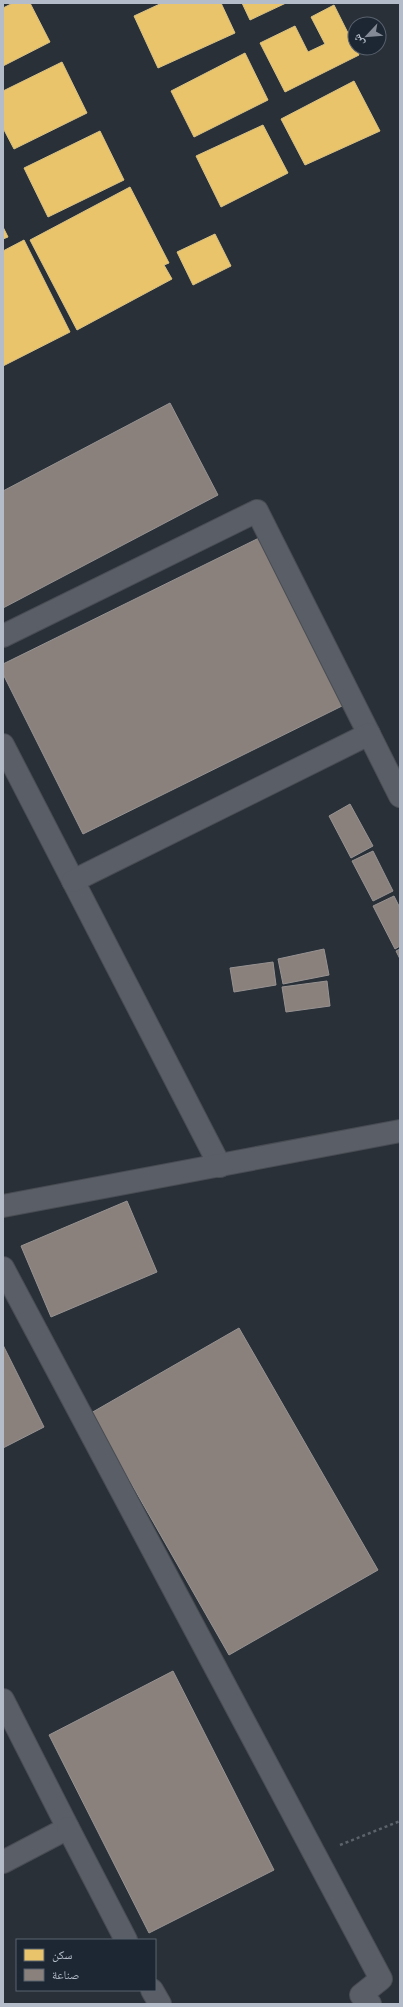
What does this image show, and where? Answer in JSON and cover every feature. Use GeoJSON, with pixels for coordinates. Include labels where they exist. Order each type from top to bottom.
{"type":"FeatureCollection","features":[{"type":"Feature","properties":{"kind":"street"},"geometry":{"type":"LineString","coordinates":[[3,636],[257,511],[400,796]]}},
{"type":"Feature","properties":{"kind":"street"},"geometry":{"type":"LineString","coordinates":[[73,881],[369,734]]}},
{"type":"Feature","properties":{"kind":"street"},"geometry":{"type":"LineString","coordinates":[[3,744],[220,1166]]}},
{"type":"Feature","properties":{"kind":"street"},"geometry":{"type":"LineString","coordinates":[[3,1206],[400,1131]]}},
{"type":"Feature","properties":{"kind":"street"},"geometry":{"type":"LineString","coordinates":[[3,1268],[381,1979],[361,1995],[370,2004]]}},
{"type":"Feature","properties":{"kind":"street"},"geometry":{"type":"LineString","coordinates":[[3,1700],[125,1939]]}},
{"type":"Feature","properties":{"kind":"street"},"geometry":{"type":"LineString","coordinates":[[3,1862],[68,1828]]}},
{"type":"Feature","properties":{"kind":"street"},"geometry":{"type":"LineString","coordinates":[[153,1991],[160,2004]]}},
{"type":"Feature","properties":{"kind":"path"},"geometry":{"type":"LineString","coordinates":[[316,1855],[400,1821]]}},
{"type":"Feature","properties":{"kind":"building: سكن"},"geometry":{"type":"Polygon","coordinates":[[[13,3],[30,3],[50,42],[3,66],[3,8],[13,3]]]}},
{"type":"Feature","properties":{"kind":"building: سكن"},"geometry":{"type":"Polygon","coordinates":[[[162,3],[221,3],[235,33],[158,68],[134,16],[162,3]]]}},
{"type":"Feature","properties":{"kind":"building: سكن"},"geometry":{"type":"Polygon","coordinates":[[[242,3],[286,3],[250,20],[242,3]]]}},
{"type":"Feature","properties":{"kind":"building: سكن"},"geometry":{"type":"Polygon","coordinates":[[[334,5],[347,31],[347,56],[357,56],[285,92],[260,43],[295,26],[308,52],[325,44],[311,17],[334,5]]]}},
{"type":"Feature","properties":{"kind":"building: سكن"},"geometry":{"type":"Polygon","coordinates":[[[245,53],[268,100],[194,137],[171,91],[245,53]]]}},
{"type":"Feature","properties":{"kind":"building: سكن"},"geometry":{"type":"Polygon","coordinates":[[[62,62],[87,113],[14,149],[3,128],[3,91],[62,62]]]}},
{"type":"Feature","properties":{"kind":"building: سكن"},"geometry":{"type":"Polygon","coordinates":[[[354,81],[380,131],[305,165],[281,119],[354,81]]]}},
{"type":"Feature","properties":{"kind":"building: سكن"},"geometry":{"type":"Polygon","coordinates":[[[263,125],[288,173],[221,207],[196,156],[263,125]]]}},
{"type":"Feature","properties":{"kind":"building: سكن"},"geometry":{"type":"Polygon","coordinates":[[[100,131],[124,180],[48,217],[24,168],[100,131]]]}},
{"type":"Feature","properties":{"kind":"building: سكن"},"geometry":{"type":"Polygon","coordinates":[[[130,187],[169,263],[164,265],[172,279],[77,330],[30,240],[130,187]]]}},
{"type":"Feature","properties":{"kind":"building: سكن"},"geometry":{"type":"Polygon","coordinates":[[[3,227],[8,237],[3,239],[3,227]]]}},
{"type":"Feature","properties":{"kind":"building: سكن"},"geometry":{"type":"Polygon","coordinates":[[[215,234],[231,266],[193,285],[177,252],[215,234]]]}},
{"type":"Feature","properties":{"kind":"building: سكن"},"geometry":{"type":"Polygon","coordinates":[[[24,240],[70,332],[3,366],[3,251],[24,240]]]}},
{"type":"Feature","properties":{"kind":"building: صناعة"},"geometry":{"type":"Polygon","coordinates":[[[170,403],[218,495],[3,608],[3,491],[170,403]]]}},
{"type":"Feature","properties":{"kind":"building: صناعة"},"geometry":{"type":"Polygon","coordinates":[[[259,538],[342,706],[83,834],[3,674],[3,664],[259,538]]]}},
{"type":"Feature","properties":{"kind":"building: صناعة"},"geometry":{"type":"Polygon","coordinates":[[[350,804],[373,846],[351,858],[329,816],[350,804]]]}},
{"type":"Feature","properties":{"kind":"building: صناعة"},"geometry":{"type":"Polygon","coordinates":[[[373,851],[393,891],[373,901],[352,861],[373,851]]]}},
{"type":"Feature","properties":{"kind":"building: صناعة"},"geometry":{"type":"Polygon","coordinates":[[[394,896],[400,908],[400,946],[395,949],[373,906],[394,896]]]}},
{"type":"Feature","properties":{"kind":"building: صناعة"},"geometry":{"type":"Polygon","coordinates":[[[324,949],[329,975],[283,984],[278,959],[324,949]]]}},
{"type":"Feature","properties":{"kind":"building: صناعة"},"geometry":{"type":"Polygon","coordinates":[[[400,949],[400,959],[396,951],[400,949]]]}},
{"type":"Feature","properties":{"kind":"building: صناعة"},"geometry":{"type":"Polygon","coordinates":[[[273,962],[276,985],[234,992],[230,968],[273,962]]]}},
{"type":"Feature","properties":{"kind":"building: صناعة"},"geometry":{"type":"Polygon","coordinates":[[[327,981],[330,1006],[286,1012],[282,987],[327,981]]]}},
{"type":"Feature","properties":{"kind":"building: صناعة"},"geometry":{"type":"Polygon","coordinates":[[[127,1201],[157,1272],[51,1317],[21,1246],[127,1201]]]}},
{"type":"Feature","properties":{"kind":"building: صناعة"},"geometry":{"type":"Polygon","coordinates":[[[239,1328],[378,1570],[229,1655],[91,1413],[239,1328]]]}},
{"type":"Feature","properties":{"kind":"building: صناعة"},"geometry":{"type":"Polygon","coordinates":[[[3,1345],[44,1427],[3,1448],[3,1345]]]}},
{"type":"Feature","properties":{"kind":"building: صناعة"},"geometry":{"type":"Polygon","coordinates":[[[173,1671],[274,1870],[149,1933],[49,1735],[173,1671]]]}}]}
